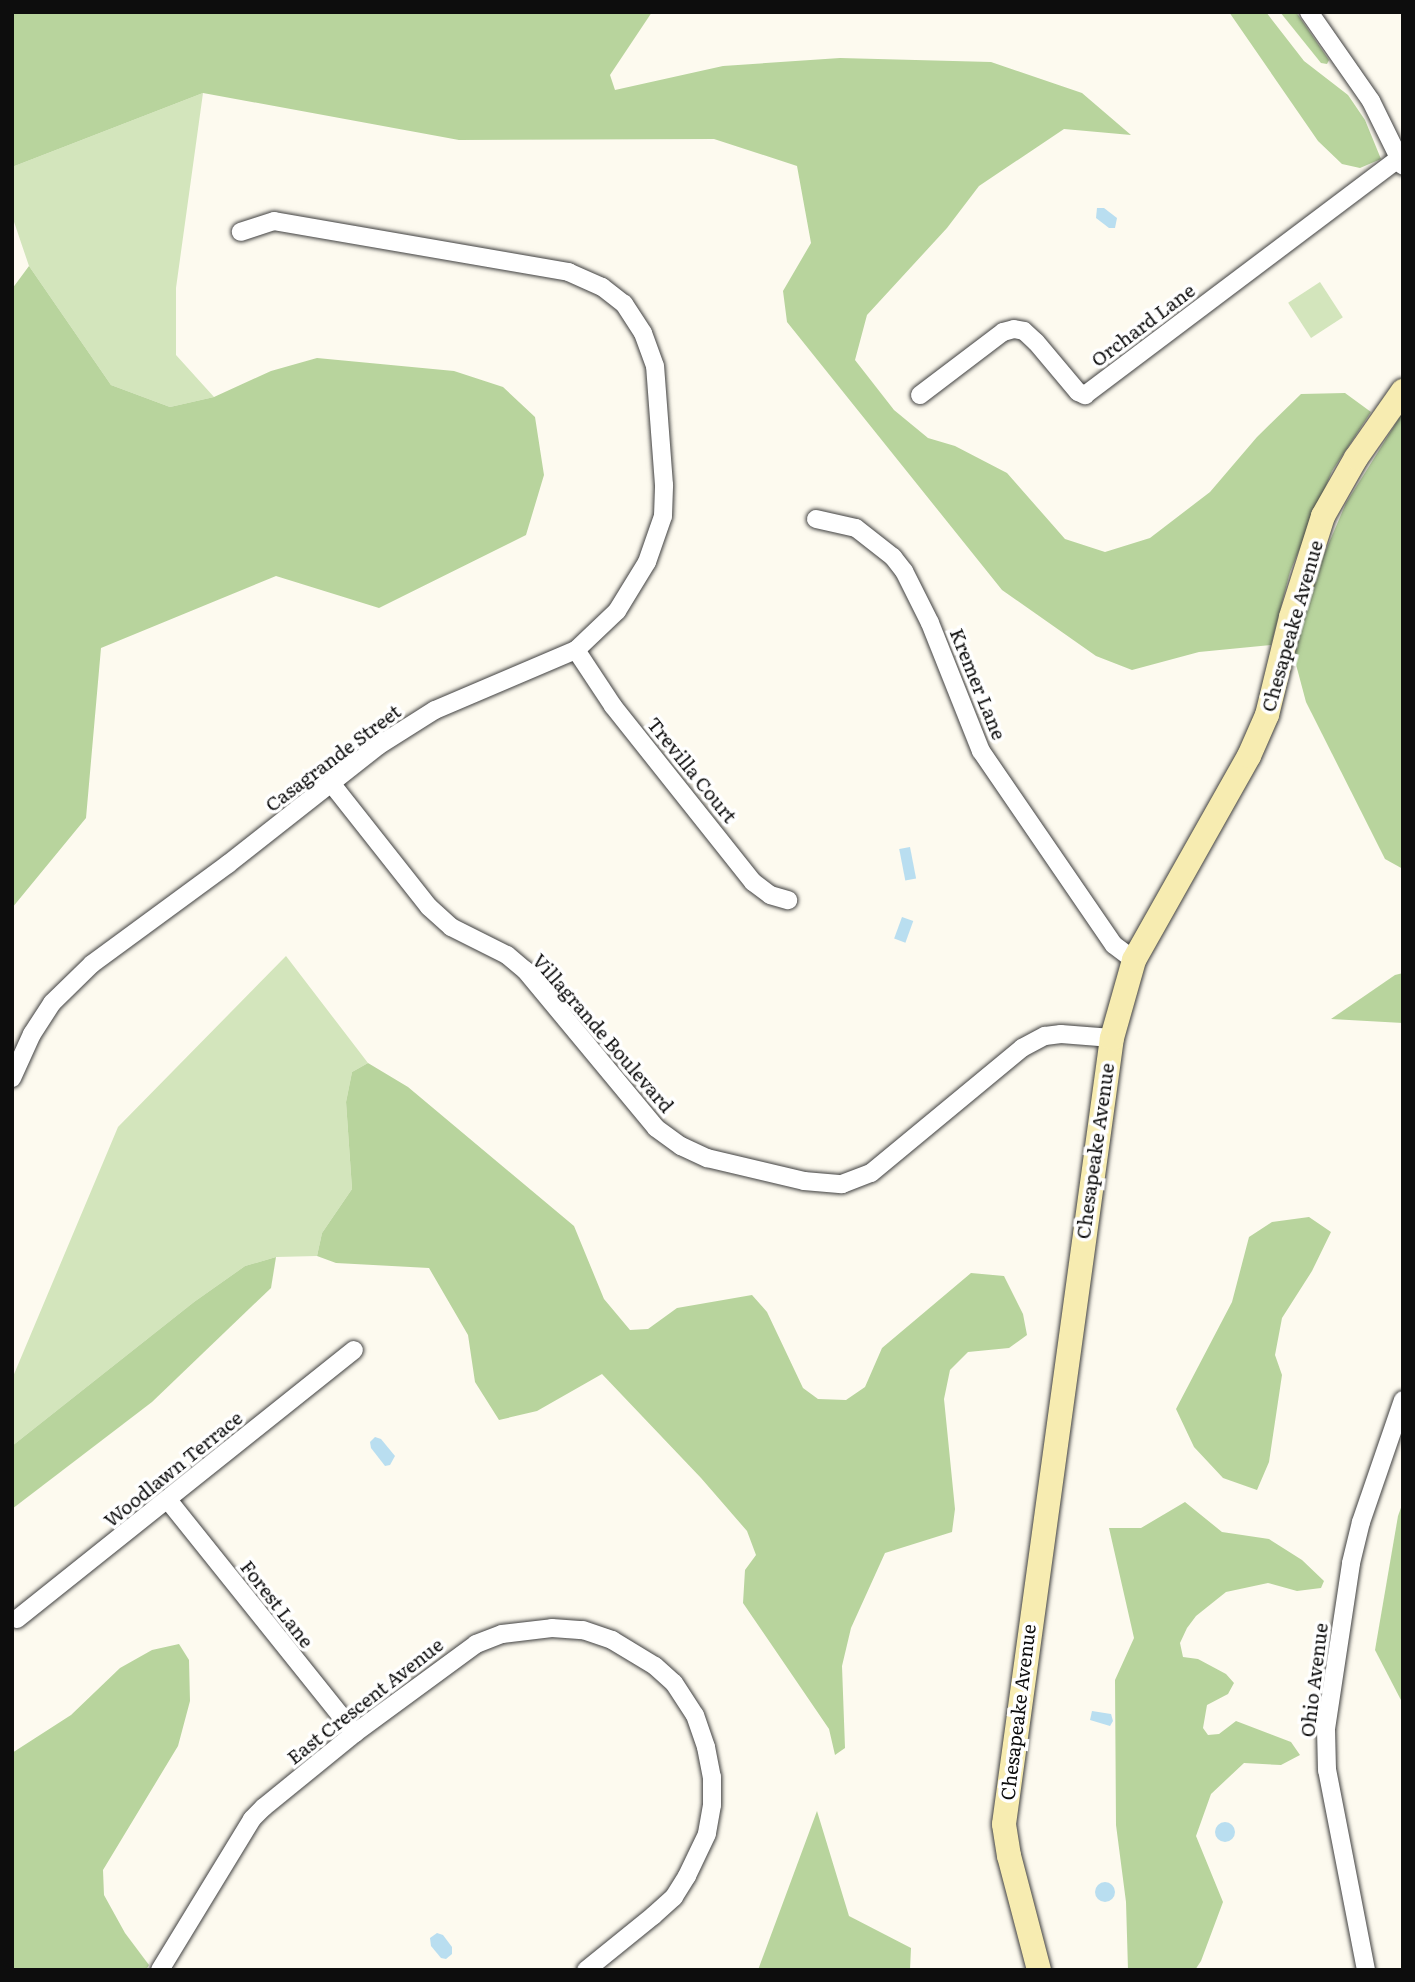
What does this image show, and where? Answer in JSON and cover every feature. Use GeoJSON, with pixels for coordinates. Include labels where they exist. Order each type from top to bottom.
{"type":"FeatureCollection","features":[{"type":"Feature","properties":{"kind":"street"},"geometry":{"type":"LineString","coordinates":[[1309,12],[1371,101],[1400,162]]}},
{"type":"Feature","properties":{"kind":"street","name":"Orchard Lane"},"geometry":{"type":"LineString","coordinates":[[920,395],[1003,332],[1014,329],[1024,331],[1036,342],[1078,392],[1086,395],[1400,162]]}},
{"type":"Feature","properties":{"kind":"street","name":"Casagrande Street"},"geometry":{"type":"LineString","coordinates":[[12,1078],[32,1034],[52,1003],[92,964],[378,746],[435,710],[576,650],[617,611],[646,562],[663,516],[664,485],[655,366],[643,333],[624,304],[602,287],[569,272],[274,221],[241,232]]}},
{"type":"Feature","properties":{"kind":"street","name":"Chesapeake Avenue"},"geometry":{"type":"LineString","coordinates":[[1039,1970],[1004,1834],[1112,1038],[1134,960],[1260,733],[1281,665],[1290,617],[1324,516],[1356,458],[1403,391]]}},
{"type":"Feature","properties":{"kind":"street","name":"Kremer Lane"},"geometry":{"type":"LineString","coordinates":[[816,519],[856,528],[892,557],[904,571],[930,623],[981,751],[1114,945],[1134,960]]}},
{"type":"Feature","properties":{"kind":"street","name":"Trevilla Court"},"geometry":{"type":"LineString","coordinates":[[576,650],[613,706],[753,882],[770,895],[788,900]]}},
{"type":"Feature","properties":{"kind":"street","name":"Villagrande Boulevard"},"geometry":{"type":"LineString","coordinates":[[331,783],[429,907],[451,927],[507,956],[525,971],[656,1128],[681,1146],[707,1158],[804,1181],[842,1184],[871,1173],[1022,1048],[1045,1036],[1060,1034],[1112,1038]]}},
{"type":"Feature","properties":{"kind":"street","name":"Woodlawn Terrace"},"geometry":{"type":"LineString","coordinates":[[17,1619],[354,1350]]}},
{"type":"Feature","properties":{"kind":"street","name":"Ohio Avenue"},"geometry":{"type":"LineString","coordinates":[[1366,1970],[1331,1791],[1325,1729],[1351,1563],[1403,1400]]}},
{"type":"Feature","properties":{"kind":"street","name":"Forest Lane"},"geometry":{"type":"LineString","coordinates":[[167,1500],[355,1733]]}},
{"type":"Feature","properties":{"kind":"street","name":"East Crescent Avenue"},"geometry":{"type":"LineString","coordinates":[[160,1970],[252,1819],[355,1733],[476,1644],[526,1630],[552,1628],[593,1634],[638,1653],[674,1684],[695,1715],[706,1747],[712,1790],[707,1834],[694,1866],[674,1897],[607,1963],[586,1970]]}},
{"type":"Feature","properties":{"kind":"green space"},"geometry":{"type":"Polygon","coordinates":[[[12,12],[652,12],[610,75],[615,90],[723,66],[840,58],[991,62],[1082,93],[1131,135],[1064,129],[979,186],[947,228],[867,315],[855,360],[894,410],[928,438],[955,446],[1007,473],[1065,539],[1105,552],[1150,538],[1210,492],[1257,437],[1301,394],[1345,393],[1371,412],[1332,471],[1290,572],[1271,645],[1199,652],[1132,670],[1096,656],[1002,590],[787,322],[783,291],[811,243],[797,166],[714,139],[459,140],[203,93],[12,167],[12,12]]]}},
{"type":"Feature","properties":{"kind":"green space"},"geometry":{"type":"Polygon","coordinates":[[[1229,12],[1266,12],[1304,61],[1348,95],[1365,120],[1381,159],[1360,168],[1342,164],[1318,141],[1229,12]]]}},
{"type":"Feature","properties":{"kind":"green space"},"geometry":{"type":"Polygon","coordinates":[[[1280,12],[1296,12],[1329,60],[1327,64],[1321,63],[1280,12]]]}},
{"type":"Feature","properties":{"kind":"green space"},"geometry":{"type":"Polygon","coordinates":[[[203,93],[176,288],[176,355],[214,397],[170,407],[111,385],[29,266],[12,216],[12,167],[203,93]]]}},
{"type":"Feature","properties":{"kind":"green space"},"geometry":{"type":"Polygon","coordinates":[[[29,266],[111,385],[170,407],[214,397],[271,371],[317,358],[454,371],[503,387],[535,417],[544,475],[526,535],[379,608],[276,576],[101,648],[86,818],[12,908],[12,289],[29,266]]]}},
{"type":"Feature","properties":{"kind":"green space"},"geometry":{"type":"Polygon","coordinates":[[[1320,282],[1343,317],[1311,338],[1288,303],[1320,282]]]}},
{"type":"Feature","properties":{"kind":"green space"},"geometry":{"type":"Polygon","coordinates":[[[1403,412],[1403,869],[1385,859],[1306,702],[1294,657],[1314,578],[1346,503],[1403,412]]]}},
{"type":"Feature","properties":{"kind":"green space"},"geometry":{"type":"Polygon","coordinates":[[[286,956],[368,1063],[352,1072],[346,1102],[352,1189],[322,1233],[317,1256],[276,1257],[245,1266],[194,1302],[12,1446],[12,1379],[118,1127],[286,956]]]}},
{"type":"Feature","properties":{"kind":"green space"},"geometry":{"type":"Polygon","coordinates":[[[1403,973],[1403,1023],[1331,1019],[1395,975],[1403,973]]]}},
{"type":"Feature","properties":{"kind":"green space"},"geometry":{"type":"Polygon","coordinates":[[[368,1063],[408,1087],[574,1226],[604,1299],[630,1330],[648,1329],[677,1308],[752,1295],[767,1312],[803,1388],[818,1399],[846,1400],[865,1387],[882,1348],[971,1273],[1004,1276],[1023,1314],[1027,1335],[1009,1348],[968,1352],[950,1370],[944,1399],[955,1509],[952,1532],[885,1553],[851,1628],[842,1666],[845,1748],[835,1755],[829,1729],[743,1603],[745,1570],[756,1555],[747,1531],[701,1478],[602,1374],[537,1411],[499,1420],[475,1382],[468,1335],[429,1268],[336,1263],[317,1256],[322,1233],[352,1189],[346,1102],[352,1072],[368,1063]]]}},
{"type":"Feature","properties":{"kind":"green space"},"geometry":{"type":"Polygon","coordinates":[[[1309,1217],[1331,1232],[1312,1271],[1282,1318],[1275,1355],[1282,1375],[1269,1462],[1257,1490],[1223,1478],[1194,1447],[1176,1409],[1232,1302],[1249,1237],[1272,1222],[1309,1217]]]}},
{"type":"Feature","properties":{"kind":"green space"},"geometry":{"type":"Polygon","coordinates":[[[276,1257],[271,1288],[152,1402],[12,1509],[12,1446],[194,1302],[245,1266],[276,1257]]]}},
{"type":"Feature","properties":{"kind":"green space"},"geometry":{"type":"Polygon","coordinates":[[[1185,1502],[1222,1532],[1269,1539],[1302,1560],[1324,1581],[1321,1588],[1297,1591],[1268,1583],[1226,1592],[1196,1616],[1187,1628],[1180,1643],[1183,1657],[1198,1659],[1226,1674],[1234,1683],[1228,1694],[1207,1705],[1203,1728],[1208,1735],[1219,1734],[1236,1721],[1291,1742],[1300,1755],[1281,1765],[1244,1763],[1211,1794],[1196,1836],[1223,1902],[1201,1961],[1195,1970],[1128,1970],[1126,1902],[1116,1825],[1115,1680],[1134,1638],[1109,1528],[1141,1528],[1185,1502]]]}},
{"type":"Feature","properties":{"kind":"green space"},"geometry":{"type":"Polygon","coordinates":[[[1403,1502],[1403,1704],[1375,1650],[1398,1516],[1403,1502]]]}},
{"type":"Feature","properties":{"kind":"green space"},"geometry":{"type":"Polygon","coordinates":[[[179,1644],[189,1660],[190,1701],[178,1746],[103,1870],[104,1895],[125,1933],[149,1965],[146,1970],[12,1970],[12,1753],[71,1715],[120,1668],[152,1650],[179,1644]]]}},
{"type":"Feature","properties":{"kind":"green space"},"geometry":{"type":"Polygon","coordinates":[[[817,1811],[849,1916],[911,1948],[910,1970],[758,1970],[817,1811]]]}},
{"type":"Feature","properties":{"kind":"water"},"geometry":{"type":"Polygon","coordinates":[[[1097,208],[1104,208],[1117,218],[1115,228],[1109,228],[1096,218],[1097,208]]]}},
{"type":"Feature","properties":{"kind":"water"},"geometry":{"type":"Polygon","coordinates":[[[910,847],[916,878],[905,881],[899,849],[910,847]]]}},
{"type":"Feature","properties":{"kind":"water"},"geometry":{"type":"Polygon","coordinates":[[[902,917],[913,921],[905,943],[894,939],[902,917]]]}},
{"type":"Feature","properties":{"kind":"water"},"geometry":{"type":"Polygon","coordinates":[[[375,1437],[381,1439],[395,1456],[390,1465],[385,1466],[371,1448],[370,1442],[375,1437]]]}},
{"type":"Feature","properties":{"kind":"water"},"geometry":{"type":"Polygon","coordinates":[[[1092,1711],[1111,1714],[1113,1721],[1110,1726],[1090,1720],[1092,1711]]]}},
{"type":"Feature","properties":{"kind":"water"},"geometry":{"type":"Polygon","coordinates":[[[1225,1822],[1232,1825],[1235,1832],[1232,1839],[1225,1842],[1218,1839],[1215,1832],[1218,1825],[1225,1822]]]}},
{"type":"Feature","properties":{"kind":"water"},"geometry":{"type":"Polygon","coordinates":[[[1105,1882],[1112,1885],[1115,1892],[1112,1899],[1105,1902],[1098,1899],[1095,1892],[1098,1885],[1105,1882]]]}},
{"type":"Feature","properties":{"kind":"water"},"geometry":{"type":"Polygon","coordinates":[[[437,1933],[443,1935],[452,1947],[452,1954],[446,1959],[441,1958],[431,1946],[430,1938],[437,1933]]]}}]}
